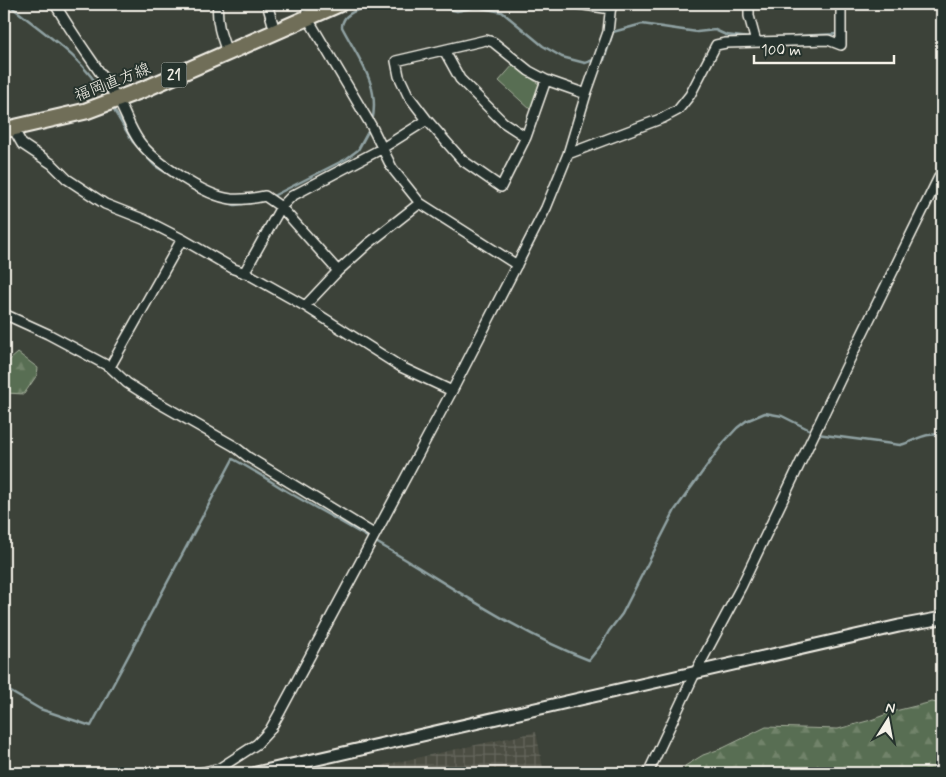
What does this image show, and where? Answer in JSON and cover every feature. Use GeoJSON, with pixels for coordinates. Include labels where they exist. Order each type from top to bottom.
{"type":"FeatureCollection","features":[{"type":"Feature","properties":{"kind":"main road","name":"福岡直方線"},"geometry":{"type":"LineString","coordinates":[[9,129],[86,111],[118,99],[275,31],[307,10],[339,4]]}},
{"type":"Feature","properties":{"kind":"street"},"geometry":{"type":"LineString","coordinates":[[55,4],[65,22],[118,99],[128,123],[140,142],[156,160],[187,181],[230,199],[266,196],[281,207],[338,271]]}},
{"type":"Feature","properties":{"kind":"street"},"geometry":{"type":"LineString","coordinates":[[218,4],[216,15],[218,30],[227,52]]}},
{"type":"Feature","properties":{"kind":"street"},"geometry":{"type":"LineString","coordinates":[[267,4],[275,31]]}},
{"type":"Feature","properties":{"kind":"street"},"geometry":{"type":"LineString","coordinates":[[200,773],[220,768],[257,744],[270,730],[452,391],[546,208],[568,154],[586,94],[608,32],[611,6],[577,4]]}},
{"type":"Feature","properties":{"kind":"street"},"geometry":{"type":"LineString","coordinates":[[748,4],[756,42]]}},
{"type":"Feature","properties":{"kind":"street"},"geometry":{"type":"LineString","coordinates":[[568,154],[663,118],[678,110],[690,95],[716,45],[726,43],[828,40],[841,45],[841,4]]}},
{"type":"Feature","properties":{"kind":"street"},"geometry":{"type":"LineString","coordinates":[[307,10],[372,127],[392,168],[420,203],[517,265]]}},
{"type":"Feature","properties":{"kind":"street"},"geometry":{"type":"LineString","coordinates":[[546,80],[526,137],[501,187],[462,160],[427,120],[408,95],[399,76],[396,61],[486,40],[493,42],[529,71],[546,80],[586,94]]}},
{"type":"Feature","properties":{"kind":"street"},"geometry":{"type":"LineString","coordinates":[[444,50],[460,79],[503,122],[526,137]]}},
{"type":"Feature","properties":{"kind":"street"},"geometry":{"type":"LineString","coordinates":[[244,273],[281,207],[292,196],[381,148],[427,120]]}},
{"type":"Feature","properties":{"kind":"street"},"geometry":{"type":"LineString","coordinates":[[9,129],[22,144],[52,164],[67,179],[105,204],[144,220],[182,239],[234,269],[306,306],[401,367],[452,391]]}},
{"type":"Feature","properties":{"kind":"street"},"geometry":{"type":"LineString","coordinates":[[648,773],[695,673],[741,587],[849,360],[942,171]]}},
{"type":"Feature","properties":{"kind":"street"},"geometry":{"type":"LineString","coordinates":[[306,306],[338,271],[368,244],[420,203]]}},
{"type":"Feature","properties":{"kind":"street"},"geometry":{"type":"LineString","coordinates":[[110,367],[182,239]]}},
{"type":"Feature","properties":{"kind":"street"},"geometry":{"type":"LineString","coordinates":[[4,314],[48,334],[110,367],[127,383],[157,402],[234,446],[248,457],[374,534]]}},
{"type":"Feature","properties":{"kind":"street"},"geometry":{"type":"LineString","coordinates":[[256,773],[899,626],[942,618]]}},
{"type":"Feature","properties":{"kind":"shaded area"},"geometry":{"type":"Polygon","coordinates":[[[536,732],[544,773],[347,773],[536,732]]]}},
{"type":"Feature","properties":{"kind":"green space"},"geometry":{"type":"Polygon","coordinates":[[[513,65],[540,85],[531,110],[499,81],[513,65]]]}},
{"type":"Feature","properties":{"kind":"green space"},"geometry":{"type":"Polygon","coordinates":[[[18,353],[38,368],[37,375],[24,394],[6,393],[4,390],[4,365],[18,353]]]}},
{"type":"Feature","properties":{"kind":"green space"},"geometry":{"type":"Polygon","coordinates":[[[932,702],[942,704],[942,772],[684,773],[685,766],[703,755],[723,748],[766,727],[838,729],[895,711],[932,702]]]}},
{"type":"Feature","properties":{"kind":"waterway"},"geometry":{"type":"LineString","coordinates":[[8,4],[74,57],[106,98]]}},
{"type":"Feature","properties":{"kind":"waterway"},"geometry":{"type":"LineString","coordinates":[[372,122],[374,109],[371,84],[361,61],[342,27],[345,18],[349,14],[374,4]]}},
{"type":"Feature","properties":{"kind":"waterway"},"geometry":{"type":"LineString","coordinates":[[437,4],[457,11],[477,7],[502,12],[543,46],[562,57],[585,63],[596,59]]}},
{"type":"Feature","properties":{"kind":"waterway"},"geometry":{"type":"LineString","coordinates":[[601,60],[604,60],[613,32],[642,24],[697,32],[715,30],[726,35],[750,38]]}},
{"type":"Feature","properties":{"kind":"waterway"},"geometry":{"type":"LineString","coordinates":[[778,37],[838,34]]}},
{"type":"Feature","properties":{"kind":"waterway"},"geometry":{"type":"LineString","coordinates":[[112,107],[133,142],[155,166],[175,178]]}},
{"type":"Feature","properties":{"kind":"waterway"},"geometry":{"type":"LineString","coordinates":[[271,197],[346,159],[358,150],[370,128]]}},
{"type":"Feature","properties":{"kind":"waterway"},"geometry":{"type":"LineString","coordinates":[[225,202],[235,205],[251,203]]}},
{"type":"Feature","properties":{"kind":"waterway"},"geometry":{"type":"LineString","coordinates":[[4,688],[40,709],[91,726],[233,459],[499,616],[543,640],[589,660],[622,614],[675,510],[724,442],[737,428],[746,421],[765,413],[782,416],[812,431]]}},
{"type":"Feature","properties":{"kind":"waterway"},"geometry":{"type":"LineString","coordinates":[[817,434],[900,445],[925,436],[942,435]]}}]}
